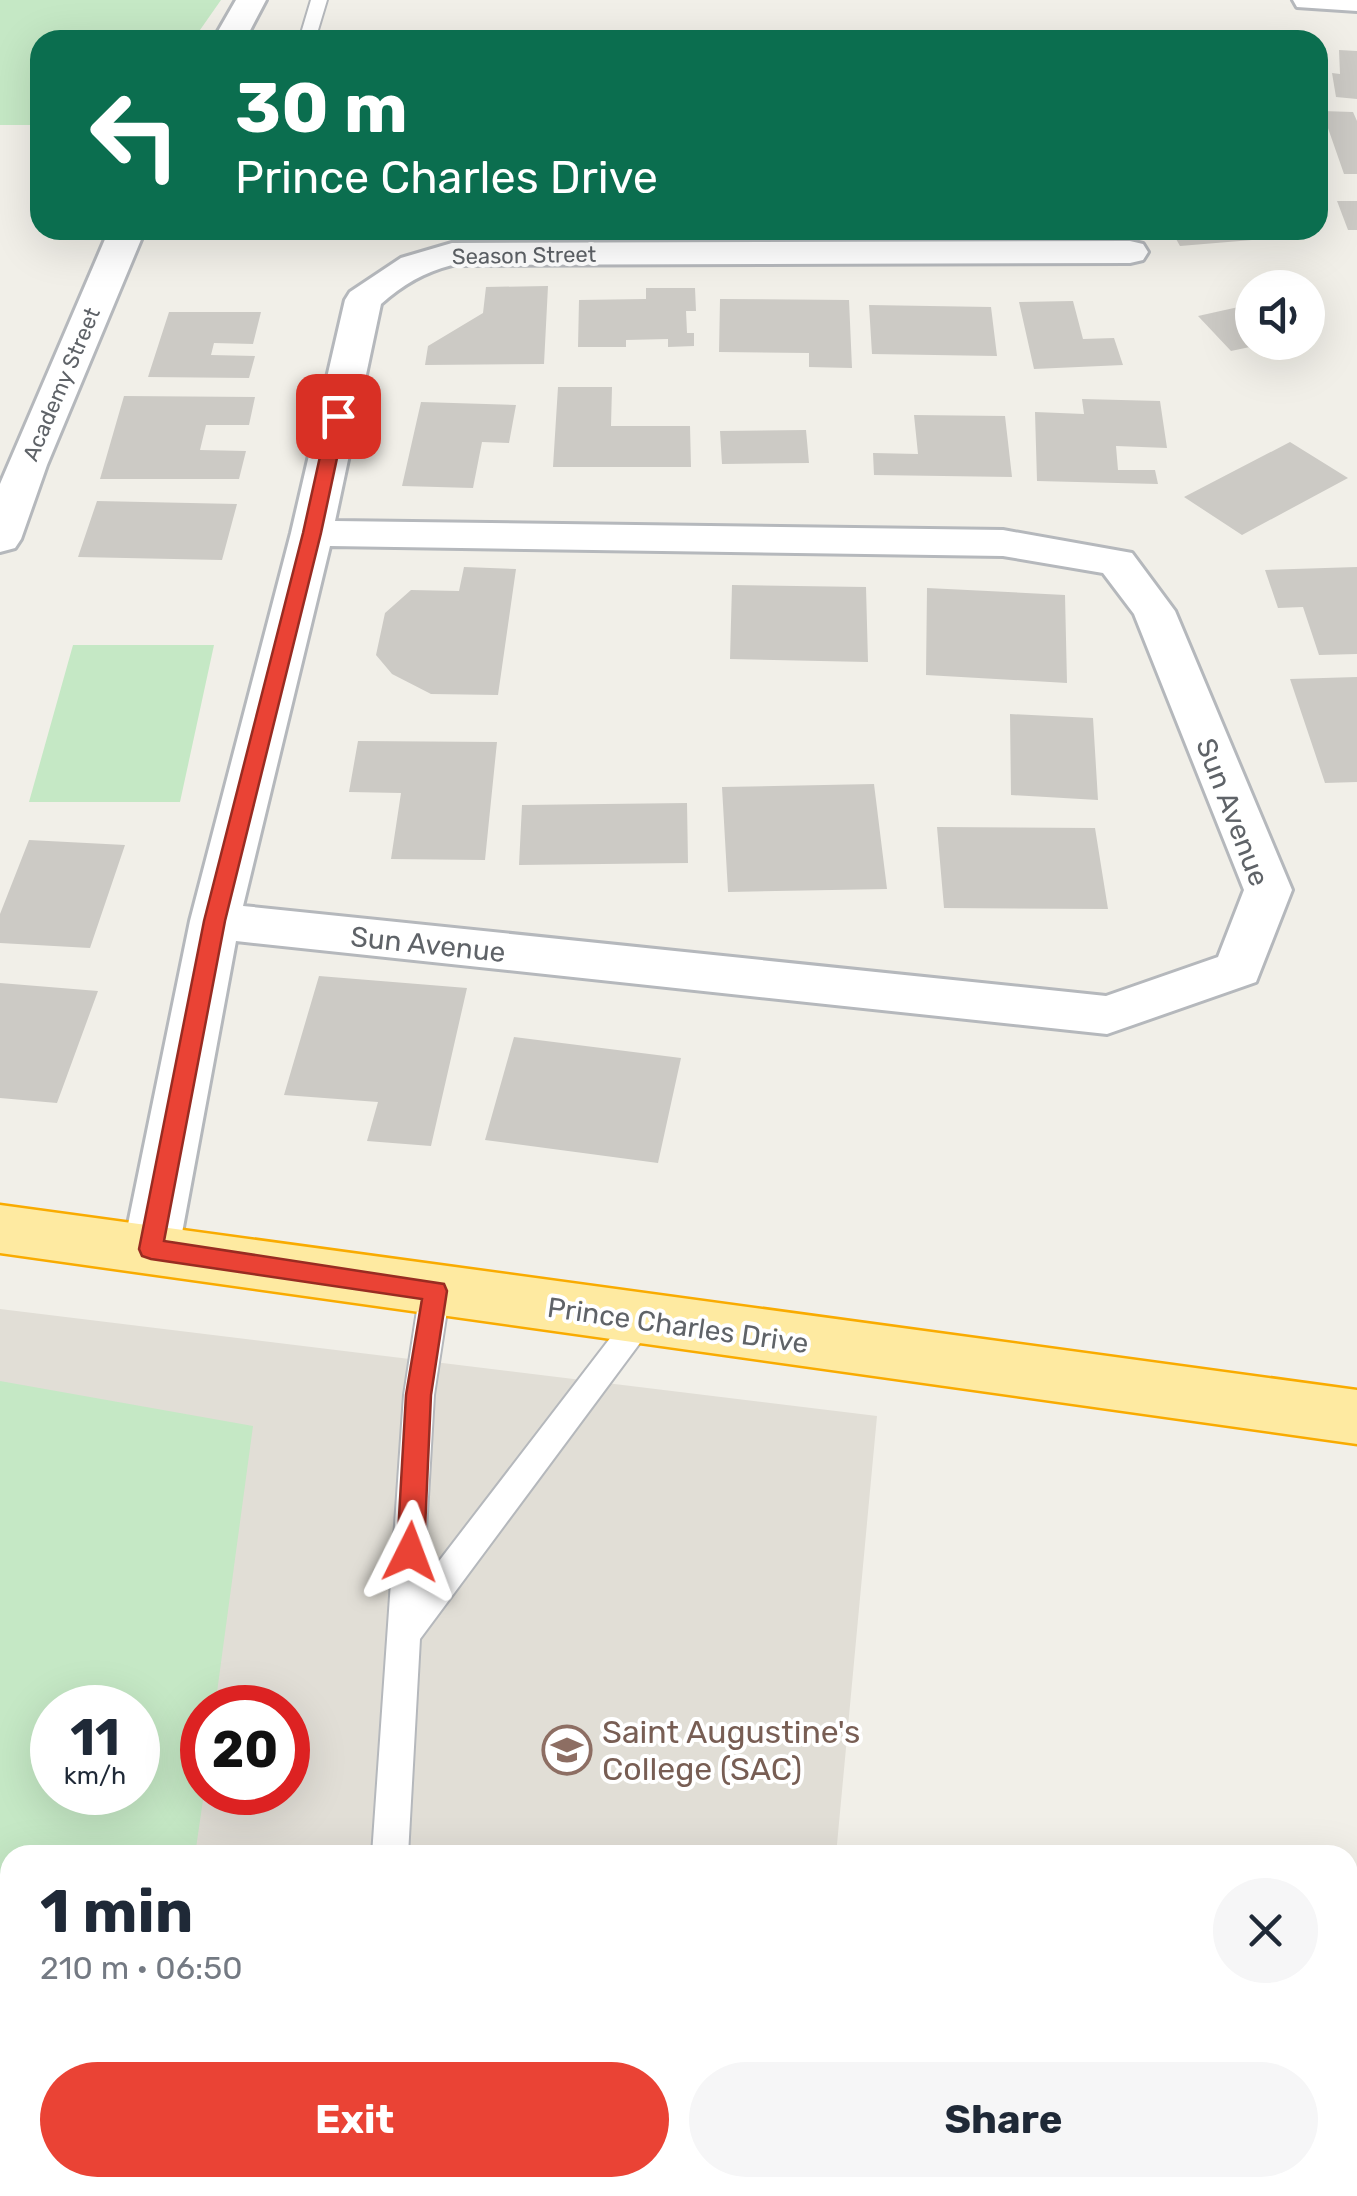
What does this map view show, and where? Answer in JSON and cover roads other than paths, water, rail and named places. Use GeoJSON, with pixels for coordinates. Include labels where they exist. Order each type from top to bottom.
{"type":"FeatureCollection","features":[{"type":"Feature","properties":{"kind":"highway","name":"Prince Charles Drive"},"geometry":{"type":"LineString","coordinates":[[0,1229],[1357,1417]]}},
{"type":"Feature","properties":{"kind":"street"},"geometry":{"type":"LineString","coordinates":[[234,30],[251,0]]}},
{"type":"Feature","properties":{"kind":"street"},"geometry":{"type":"LineString","coordinates":[[1308,0],[1357,2]]}},
{"type":"Feature","properties":{"kind":"street","name":"Academy Street"},"geometry":{"type":"LineString","coordinates":[[0,539],[26,465],[123,240]]}},
{"type":"Feature","properties":{"kind":"street","name":"Season Street"},"geometry":{"type":"LineString","coordinates":[[151,1249],[214,921],[312,533],[362,300],[390,276],[418,261],[452,254],[1130,252]]}},
{"type":"Feature","properties":{"kind":"street","name":"Sun Avenue"},"geometry":{"type":"LineString","coordinates":[[214,921],[1107,1015],[1238,969],[1268,890],[1154,612],[1117,562],[1003,542],[312,533]]}},
{"type":"Feature","properties":{"kind":"lane"},"geometry":{"type":"LineString","coordinates":[[309,30],[319,0]]}},
{"type":"Feature","properties":{"kind":"lane"},"geometry":{"type":"LineString","coordinates":[[391,1845],[419,1395],[435,1291]]}},
{"type":"Feature","properties":{"kind":"lane"},"geometry":{"type":"LineString","coordinates":[[406,1632],[642,1320]]}},
{"type":"Feature","properties":{"kind":"place","name":"Saint Augustine's College (SAC)"},"geometry":{"type":"Point","coordinates":[567,1750]}}]}
